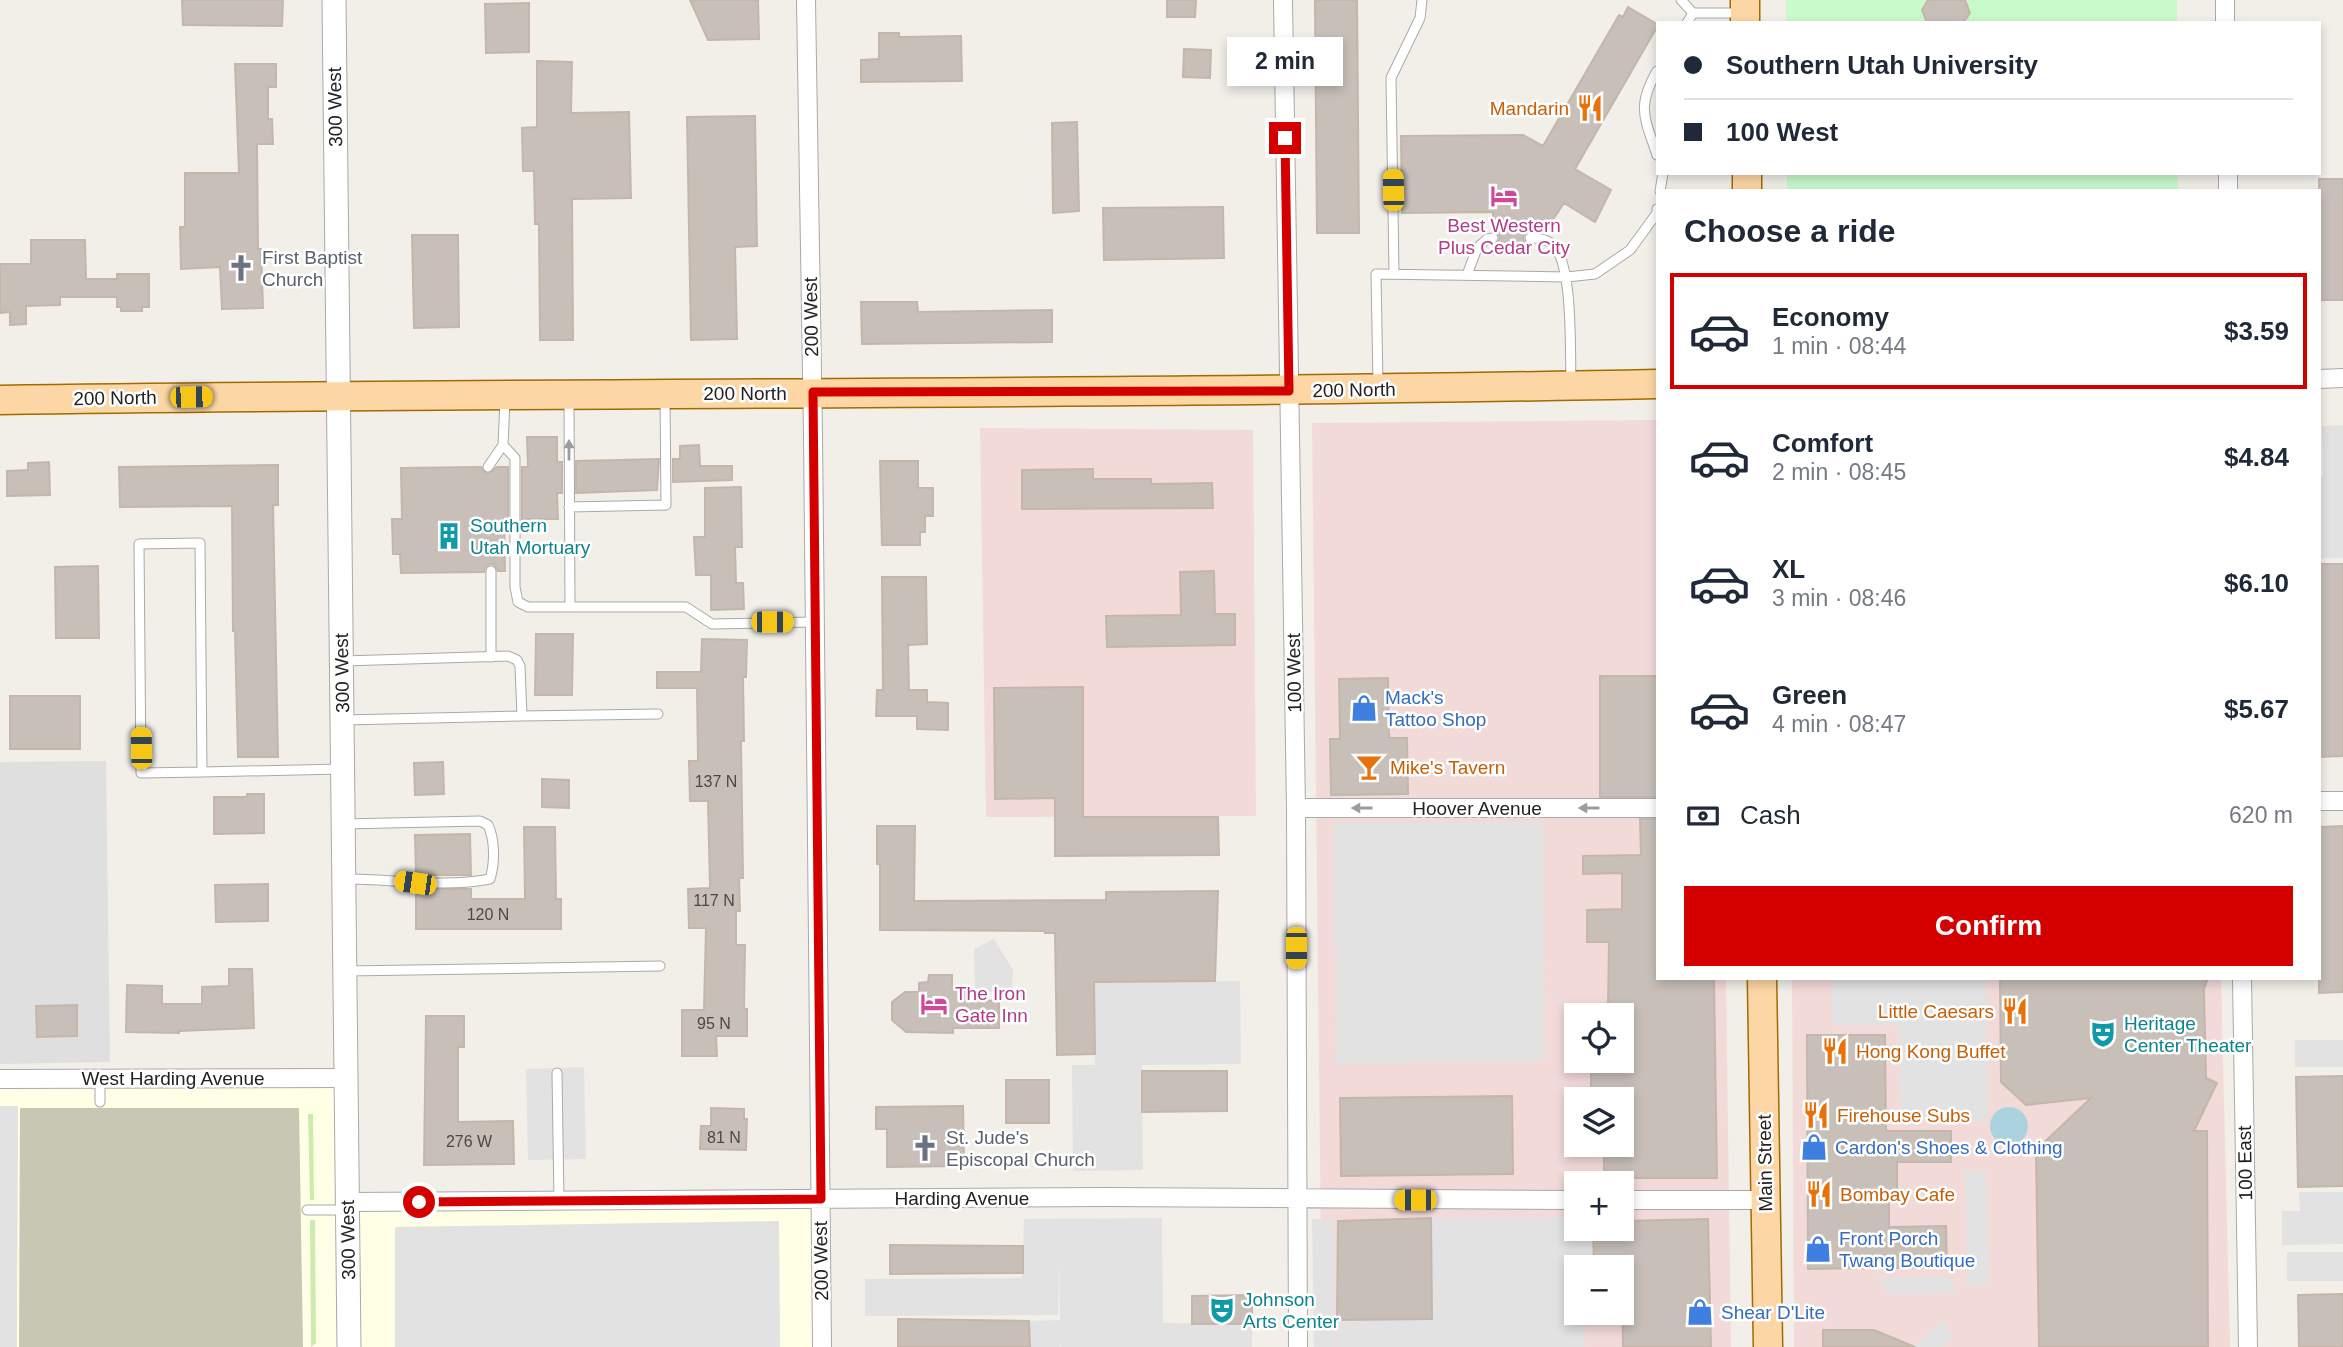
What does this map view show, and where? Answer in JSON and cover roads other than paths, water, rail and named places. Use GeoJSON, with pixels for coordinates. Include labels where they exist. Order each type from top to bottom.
{"type":"FeatureCollection","features":[{"type":"Feature","properties":{"kind":"main road","name":"200 North"},"geometry":{"type":"LineString","coordinates":[[0,400],[338,395],[1289,391],[1656,384]]}},
{"type":"Feature","properties":{"kind":"main road","name":"Main Street"},"geometry":{"type":"LineString","coordinates":[[1762,980],[1768,1347]]}},
{"type":"Feature","properties":{"kind":"street","name":"300 West"},"geometry":{"type":"LineString","coordinates":[[334,0],[349,1347]]}},
{"type":"Feature","properties":{"kind":"street","name":"200 West"},"geometry":{"type":"LineString","coordinates":[[806,0],[813,392],[822,1347]]}},
{"type":"Feature","properties":{"kind":"street","name":"100 West"},"geometry":{"type":"LineString","coordinates":[[1283,0],[1296,808],[1298,1347]]}},
{"type":"Feature","properties":{"kind":"street"},"geometry":{"type":"LineString","coordinates":[[2225,0],[2225,21]]}},
{"type":"Feature","properties":{"kind":"street"},"geometry":{"type":"LineString","coordinates":[[2321,379],[2343,379]]}},
{"type":"Feature","properties":{"kind":"street"},"geometry":{"type":"LineString","coordinates":[[2321,801],[2343,801]]}},
{"type":"Feature","properties":{"kind":"street","name":"Hoover Avenue"},"geometry":{"type":"LineString","coordinates":[[1296,808],[1656,808]]}},
{"type":"Feature","properties":{"kind":"street","name":"100 East"},"geometry":{"type":"LineString","coordinates":[[2242,980],[2248,1347]]}},
{"type":"Feature","properties":{"kind":"street","name":"West Harding Avenue"},"geometry":{"type":"LineString","coordinates":[[0,1079],[346,1078]]}},
{"type":"Feature","properties":{"kind":"street","name":"Harding Avenue"},"geometry":{"type":"LineString","coordinates":[[348,1206],[559,1201],[1106,1197],[1564,1200]]}},
{"type":"Feature","properties":{"kind":"street"},"geometry":{"type":"LineString","coordinates":[[1634,1200],[1766,1200]]}},
{"type":"Feature","properties":{"kind":"lane"},"geometry":{"type":"LineString","coordinates":[[1394,274],[1391,78],[1420,18],[1422,0]]}},
{"type":"Feature","properties":{"kind":"lane"},"geometry":{"type":"LineString","coordinates":[[1681,0],[1693,13],[1745,12]]}},
{"type":"Feature","properties":{"kind":"lane"},"geometry":{"type":"LineString","coordinates":[[1688,21],[1693,13]]}},
{"type":"Feature","properties":{"kind":"lane"},"geometry":{"type":"LineString","coordinates":[[1656,73],[1648,87],[1643,112],[1656,152]]}},
{"type":"Feature","properties":{"kind":"lane"},"geometry":{"type":"LineString","coordinates":[[1378,389],[1376,274],[1567,277],[1595,274],[1630,250],[1656,214]]}},
{"type":"Feature","properties":{"kind":"lane"},"geometry":{"type":"LineString","coordinates":[[1467,275],[1477,248],[1487,239],[1493,238]]}},
{"type":"Feature","properties":{"kind":"lane"},"geometry":{"type":"LineString","coordinates":[[1530,238],[1543,238],[1556,248],[1567,277],[1571,385]]}},
{"type":"Feature","properties":{"kind":"lane"},"geometry":{"type":"LineString","coordinates":[[569,507],[666,505],[665,393]]}},
{"type":"Feature","properties":{"kind":"lane"},"geometry":{"type":"LineString","coordinates":[[488,467],[503,444],[505,394]]}},
{"type":"Feature","properties":{"kind":"lane"},"geometry":{"type":"LineString","coordinates":[[569,394],[570,607]]}},
{"type":"Feature","properties":{"kind":"lane"},"geometry":{"type":"LineString","coordinates":[[503,444],[514,458],[515,587],[518,602],[528,607],[686,607],[712,624],[815,622]]}},
{"type":"Feature","properties":{"kind":"lane"},"geometry":{"type":"LineString","coordinates":[[202,772],[200,543],[139,544],[141,773],[202,772],[343,769]]}},
{"type":"Feature","properties":{"kind":"lane"},"geometry":{"type":"LineString","coordinates":[[491,572],[491,657]]}},
{"type":"Feature","properties":{"kind":"lane"},"geometry":{"type":"LineString","coordinates":[[341,661],[508,656],[517,660],[520,666],[522,716]]}},
{"type":"Feature","properties":{"kind":"lane"},"geometry":{"type":"LineString","coordinates":[[342,720],[658,714]]}},
{"type":"Feature","properties":{"kind":"lane"},"geometry":{"type":"LineString","coordinates":[[343,824],[480,821],[488,825],[492,832],[493,869],[490,879],[480,881],[415,883],[387,879],[344,879]]}},
{"type":"Feature","properties":{"kind":"lane"},"geometry":{"type":"LineString","coordinates":[[345,971],[660,966]]}},
{"type":"Feature","properties":{"kind":"lane"},"geometry":{"type":"LineString","coordinates":[[557,1073],[559,1201]]}},
{"type":"Feature","properties":{"kind":"lane"},"geometry":{"type":"LineString","coordinates":[[100,1078],[100,1102]]}},
{"type":"Feature","properties":{"kind":"lane"},"geometry":{"type":"LineString","coordinates":[[307,1210],[348,1206]]}},
{"type":"Feature","properties":{"kind":"water"},"geometry":{"type":"Polygon","coordinates":[[[2009,1107],[2023,1112],[2028,1126],[2023,1140],[2009,1145],[1995,1140],[1990,1126],[1995,1112],[2009,1107]]]}},
{"type":"Feature","properties":{"kind":"place","name":"Mandarin"},"geometry":{"type":"Point","coordinates":[1590,108]}},
{"type":"Feature","properties":{"kind":"place","name":"Best Western Plus Cedar City"},"geometry":{"type":"Point","coordinates":[1504,196]}},
{"type":"Feature","properties":{"kind":"place","name":"First Baptist Church"},"geometry":{"type":"Point","coordinates":[241,268]}},
{"type":"Feature","properties":{"kind":"place","name":"Southern Utah Mortuary"},"geometry":{"type":"Point","coordinates":[449,536]}},
{"type":"Feature","properties":{"kind":"place","name":"Mack's Tattoo Shop"},"geometry":{"type":"Point","coordinates":[1364,708]}},
{"type":"Feature","properties":{"kind":"place","name":"Mike's Tavern"},"geometry":{"type":"Point","coordinates":[1369,767]}},
{"type":"Feature","properties":{"kind":"place","name":"The Iron Gate Inn"},"geometry":{"type":"Point","coordinates":[934,1004]}},
{"type":"Feature","properties":{"kind":"place","name":"Little Caesars"},"geometry":{"type":"Point","coordinates":[2015,1011]}},
{"type":"Feature","properties":{"kind":"place","name":"Heritage Center Theater"},"geometry":{"type":"Point","coordinates":[2103,1034]}},
{"type":"Feature","properties":{"kind":"place","name":"Hong Kong Buffet"},"geometry":{"type":"Point","coordinates":[1835,1051]}},
{"type":"Feature","properties":{"kind":"place","name":"Firehouse Subs"},"geometry":{"type":"Point","coordinates":[1816,1115]}},
{"type":"Feature","properties":{"kind":"place","name":"Cardon's Shoes & Clothing"},"geometry":{"type":"Point","coordinates":[1814,1147]}},
{"type":"Feature","properties":{"kind":"place","name":"St. Jude's Episcopal Church"},"geometry":{"type":"Point","coordinates":[925,1148]}},
{"type":"Feature","properties":{"kind":"place","name":"Bombay Cafe"},"geometry":{"type":"Point","coordinates":[1819,1194]}},
{"type":"Feature","properties":{"kind":"place","name":"Front Porch Twang Boutique"},"geometry":{"type":"Point","coordinates":[1818,1249]}},
{"type":"Feature","properties":{"kind":"place","name":"Johnson Arts Center"},"geometry":{"type":"Point","coordinates":[1222,1310]}},
{"type":"Feature","properties":{"kind":"place","name":"Shear D'Lite"},"geometry":{"type":"Point","coordinates":[1700,1312]}}]}
